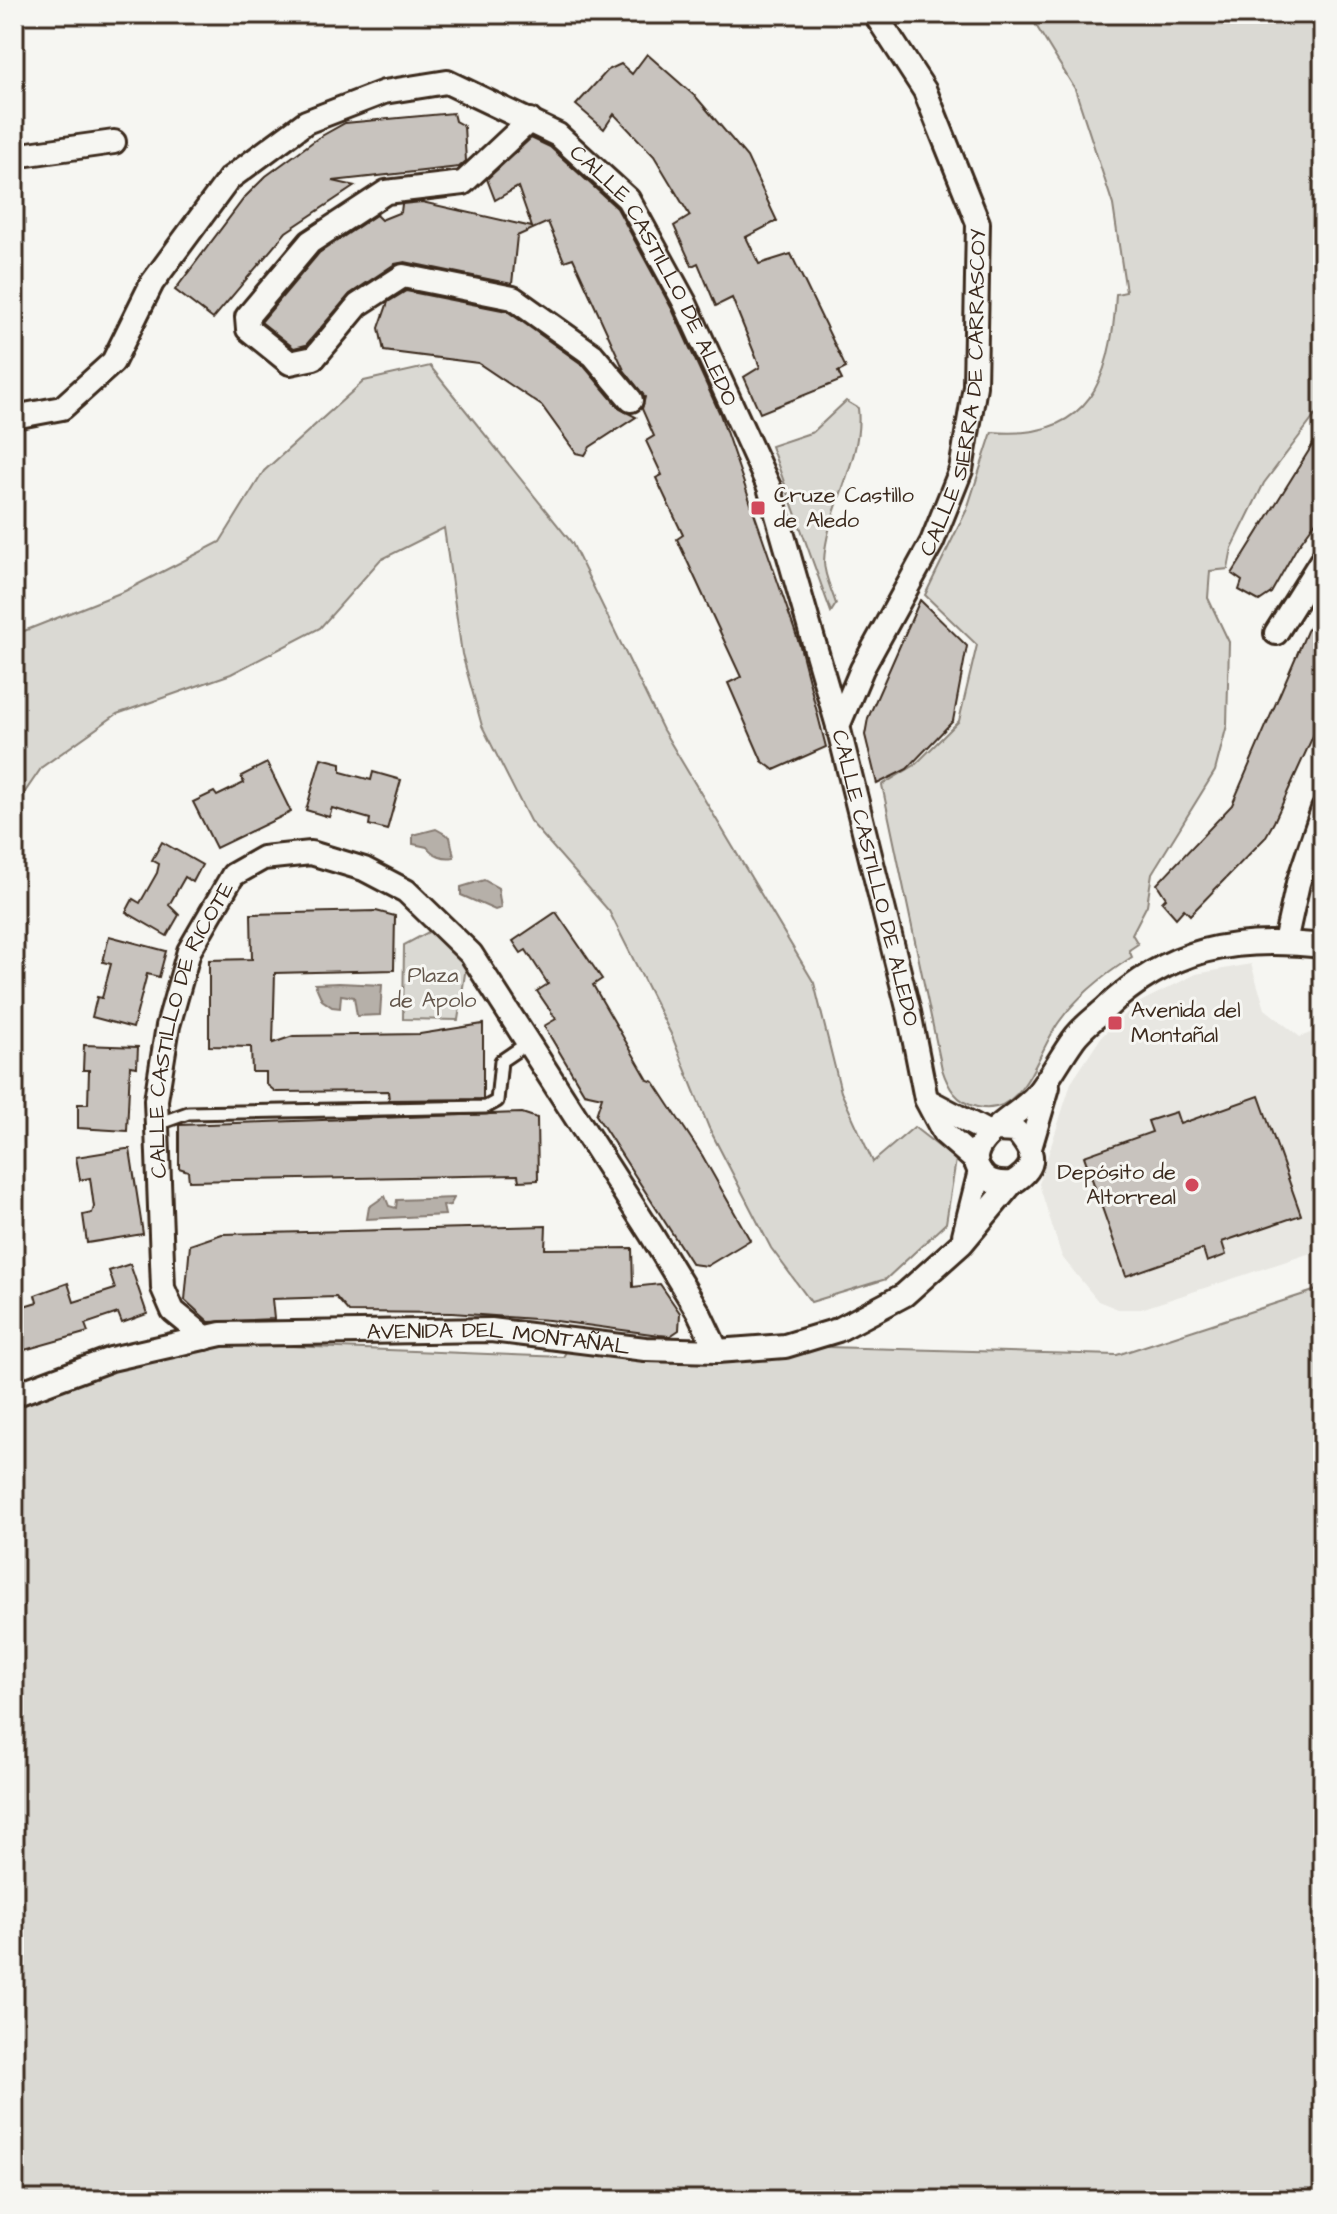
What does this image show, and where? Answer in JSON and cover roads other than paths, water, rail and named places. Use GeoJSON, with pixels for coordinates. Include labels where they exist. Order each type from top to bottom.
{"type":"FeatureCollection","features":[{"type":"Feature","properties":{"kind":"street","name":"CALLE SIERRA DE CARRASCOY"},"geometry":{"type":"LineString","coordinates":[[838,726],[862,669],[932,542],[961,470],[975,386],[978,223],[925,91],[875,14]]}},
{"type":"Feature","properties":{"kind":"street","name":"CALLE CASTILLO DE ALEDO"},"geometry":{"type":"LineString","coordinates":[[14,417],[62,408],[113,362],[152,283],[229,179],[306,122],[384,92],[447,82],[558,135],[628,199],[685,303],[769,487],[838,726],[909,1012],[926,1099],[944,1133],[978,1166]]}},
{"type":"Feature","properties":{"kind":"street"},"geometry":{"type":"LineString","coordinates":[[530,120],[463,183],[386,192],[310,242],[247,317],[248,329],[290,363],[314,358],[358,305],[403,276],[513,298],[593,355],[631,400]]}},
{"type":"Feature","properties":{"kind":"street"},"geometry":{"type":"LineString","coordinates":[[14,156],[114,142]]}},
{"type":"Feature","properties":{"kind":"street"},"geometry":{"type":"LineString","coordinates":[[1276,633],[1323,558]]}},
{"type":"Feature","properties":{"kind":"street"},"geometry":{"type":"LineString","coordinates":[[1285,942],[1298,883],[1323,809]]}},
{"type":"Feature","properties":{"kind":"street","name":"CALLE CASTILLO DE RICOTE"},"geometry":{"type":"LineString","coordinates":[[206,1338],[173,1311],[163,1288],[160,1123],[156,1100],[168,1026],[189,951],[233,875],[263,858],[311,853],[364,869],[406,891],[471,954],[659,1247],[717,1351]]}},
{"type":"Feature","properties":{"kind":"street"},"geometry":{"type":"LineString","coordinates":[[962,1243],[978,1166],[978,1145],[992,1131],[1024,1111],[1050,1078],[1074,1038],[1125,989],[1183,955],[1232,943],[1285,942],[1323,946]]}},
{"type":"Feature","properties":{"kind":"street"},"geometry":{"type":"LineString","coordinates":[[978,1166],[1000,1184],[1012,1183],[1025,1175],[1031,1162],[1030,1148],[1050,1078]]}},
{"type":"Feature","properties":{"kind":"street"},"geometry":{"type":"LineString","coordinates":[[926,1099],[992,1131],[1016,1131],[1030,1148]]}},
{"type":"Feature","properties":{"kind":"street","name":"AVENIDA DEL MONTAÑAL"},"geometry":{"type":"LineString","coordinates":[[14,1395],[111,1359],[206,1338],[304,1331],[491,1330],[645,1349],[717,1351],[785,1346],[838,1330],[904,1295],[962,1243],[1012,1183]]}},
{"type":"Feature","properties":{"kind":"lane"},"geometry":{"type":"LineString","coordinates":[[160,1123],[188,1113],[486,1107],[497,1101],[501,1061],[530,1042]]}},
{"type":"Feature","properties":{"kind":"place","name":"Cruze Castillo de Aledo"},"geometry":{"type":"Point","coordinates":[758,508]}},
{"type":"Feature","properties":{"kind":"place","name":"Avenida del Montañal"},"geometry":{"type":"Point","coordinates":[1115,1023]}},
{"type":"Feature","properties":{"kind":"place","name":"Depósito de Altorreal"},"geometry":{"type":"Point","coordinates":[1192,1185]}},
{"type":"Feature","properties":{"kind":"park label","name":"Plaza de Apolo"},"geometry":{"type":"Point","coordinates":[433,988]}}]}
